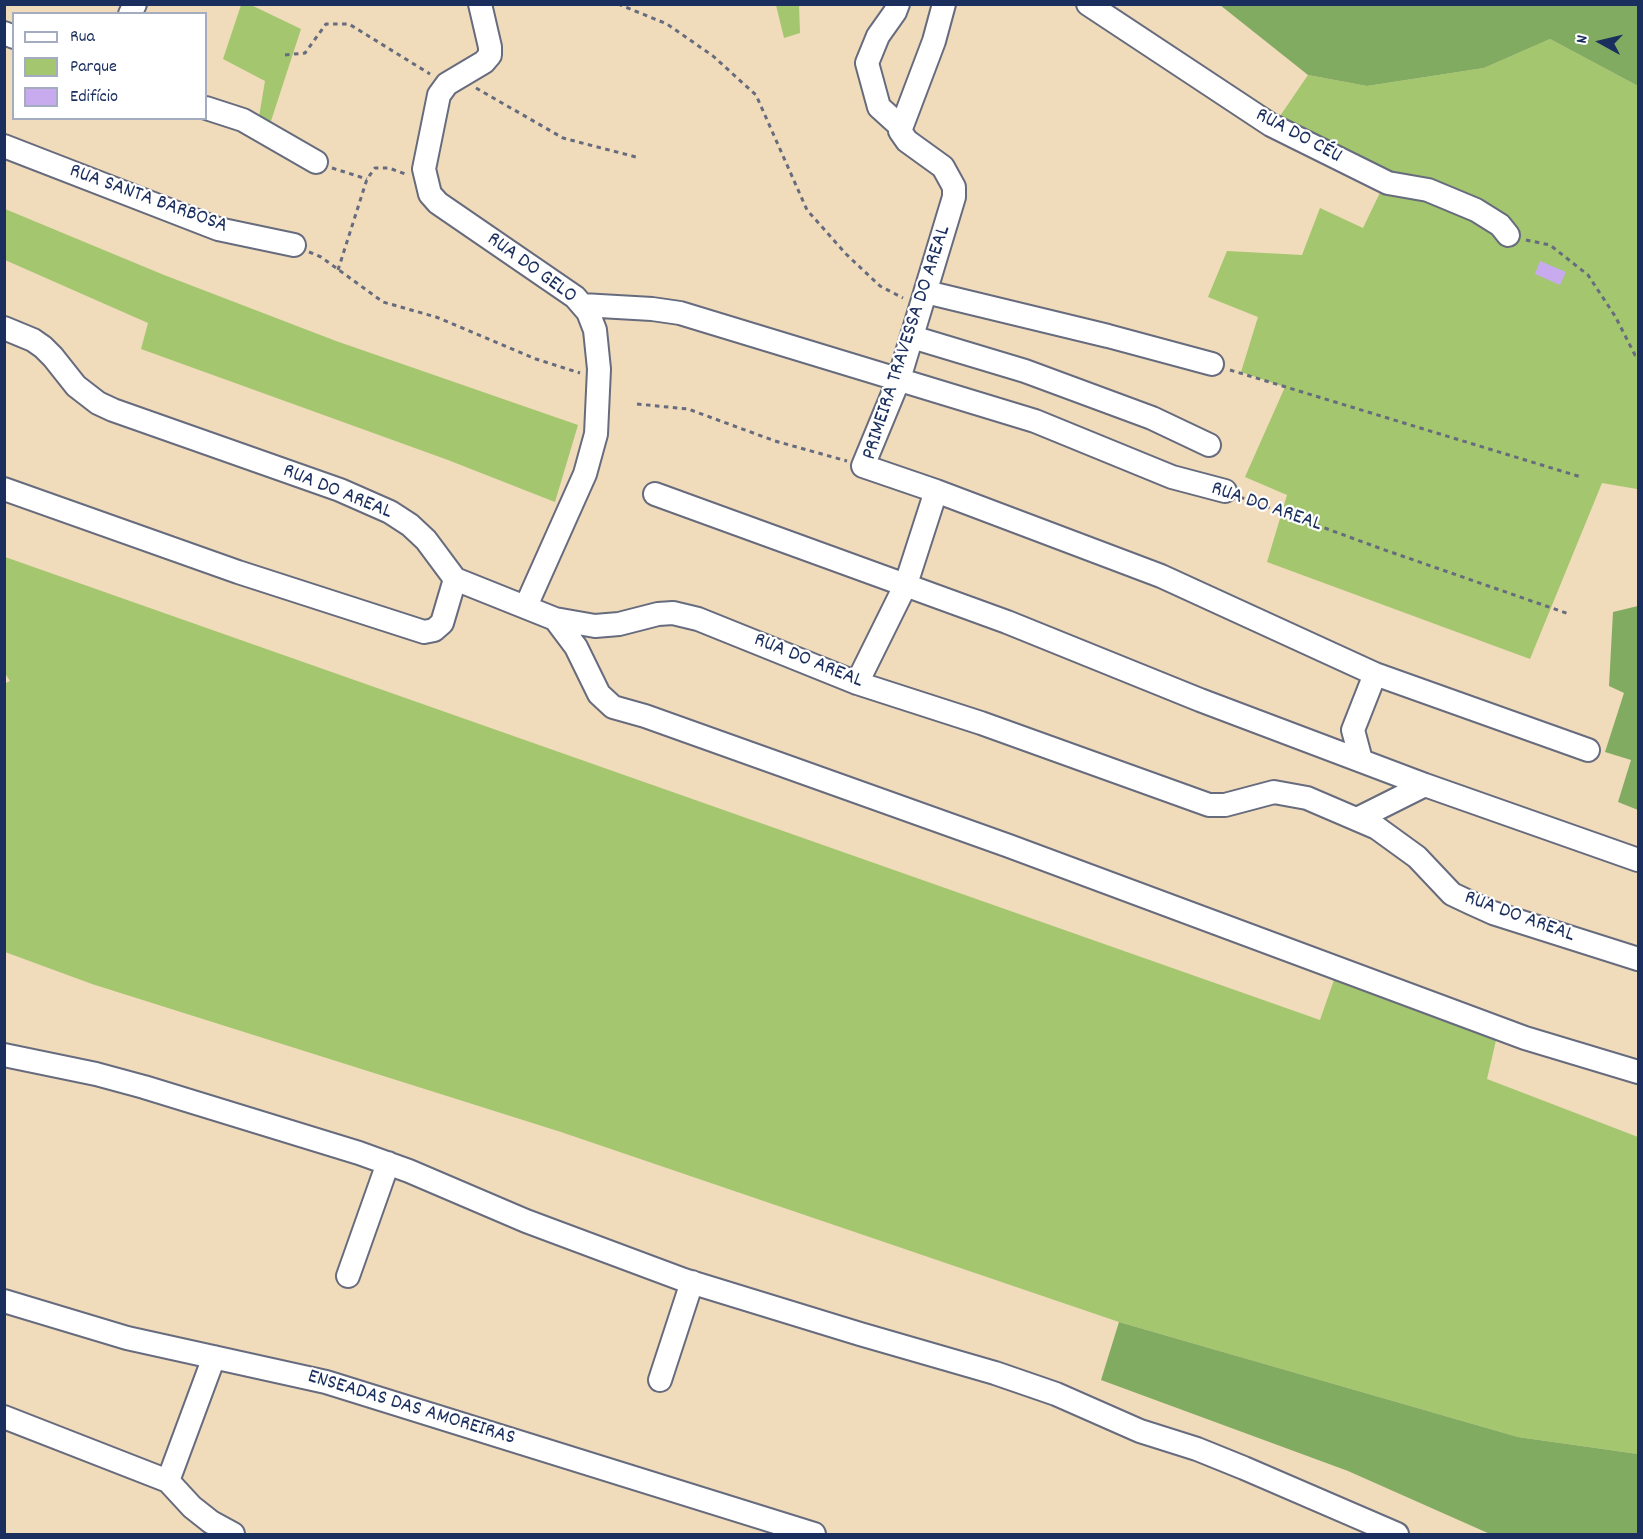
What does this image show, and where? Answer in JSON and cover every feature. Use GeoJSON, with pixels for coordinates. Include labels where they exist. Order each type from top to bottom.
{"type":"FeatureCollection","features":[{"type":"Feature","properties":{"kind":"street"},"geometry":{"type":"LineString","coordinates":[[426,182],[424,169],[439,95],[447,84],[484,62],[490,55],[480,4]]}},
{"type":"Feature","properties":{"kind":"street","name":"PRIMEIRA TRAVESSA DO AREAL"},"geometry":{"type":"LineString","coordinates":[[898,4],[878,36],[867,63],[879,107],[904,134],[943,167],[954,187],[951,210],[899,379],[863,466],[936,491]]}},
{"type":"Feature","properties":{"kind":"street"},"geometry":{"type":"LineString","coordinates":[[904,134],[944,4]]}},
{"type":"Feature","properties":{"kind":"street","name":"RUA DO CÉU"},"geometry":{"type":"LineString","coordinates":[[1097,7],[1271,125],[1388,183],[1428,190],[1476,210],[1500,225],[1508,235]]}},
{"type":"Feature","properties":{"kind":"street"},"geometry":{"type":"LineString","coordinates":[[207,108],[243,120],[316,162]]}},
{"type":"Feature","properties":{"kind":"street","name":"RUA SANTA BARBOSA"},"geometry":{"type":"LineString","coordinates":[[4,146],[218,229],[294,245]]}},
{"type":"Feature","properties":{"kind":"street","name":"RUA DO GELO"},"geometry":{"type":"LineString","coordinates":[[426,182],[429,194],[438,203],[575,297],[588,312],[595,330],[599,379],[596,434],[585,474],[526,606]]}},
{"type":"Feature","properties":{"kind":"street"},"geometry":{"type":"LineString","coordinates":[[924,299],[1108,336],[1212,364]]}},
{"type":"Feature","properties":{"kind":"street","name":"RUA DO AREAL"},"geometry":{"type":"LineString","coordinates":[[582,305],[680,313],[1035,421],[1172,477],[1225,491]]}},
{"type":"Feature","properties":{"kind":"street","name":"RUA DO AREAL"},"geometry":{"type":"LineString","coordinates":[[4,328],[33,340],[43,347],[76,386],[98,403],[340,490],[390,512],[410,525],[426,540],[455,579],[555,619],[595,626],[631,622],[658,614],[682,615],[699,619],[857,683],[981,723],[1209,805],[1226,805],[1274,792],[1307,798],[1377,828],[1417,857],[1452,894],[1493,913],[1638,959]]}},
{"type":"Feature","properties":{"kind":"street"},"geometry":{"type":"LineString","coordinates":[[912,337],[1035,375],[1152,418],[1209,445]]}},
{"type":"Feature","properties":{"kind":"street"},"geometry":{"type":"LineString","coordinates":[[4,489],[238,572],[424,632],[434,630],[442,623],[455,579]]}},
{"type":"Feature","properties":{"kind":"street"},"geometry":{"type":"LineString","coordinates":[[857,683],[906,584],[936,491],[1161,576],[1375,674],[1588,750]]}},
{"type":"Feature","properties":{"kind":"street"},"geometry":{"type":"LineString","coordinates":[[655,494],[906,584],[1200,700],[1638,860]]}},
{"type":"Feature","properties":{"kind":"street"},"geometry":{"type":"LineString","coordinates":[[555,619],[576,647],[599,694],[613,707],[656,720],[1009,846],[1525,1038],[1638,1072]]}},
{"type":"Feature","properties":{"kind":"street"},"geometry":{"type":"LineString","coordinates":[[1361,760],[1353,730],[1375,674]]}},
{"type":"Feature","properties":{"kind":"street"},"geometry":{"type":"LineString","coordinates":[[1357,819],[1425,784]]}},
{"type":"Feature","properties":{"kind":"street"},"geometry":{"type":"LineString","coordinates":[[4,1055],[96,1074],[359,1153],[547,1229],[692,1282],[995,1373],[1056,1394],[1140,1431],[1197,1449],[1245,1468],[1397,1534]]}},
{"type":"Feature","properties":{"kind":"street"},"geometry":{"type":"LineString","coordinates":[[348,1276],[388,1163]]}},
{"type":"Feature","properties":{"kind":"street"},"geometry":{"type":"LineString","coordinates":[[660,1380],[692,1282]]}},
{"type":"Feature","properties":{"kind":"street","name":"ENSEADAS DAS AMOREIRAS"},"geometry":{"type":"LineString","coordinates":[[4,1301],[127,1338],[326,1382],[814,1534]]}},
{"type":"Feature","properties":{"kind":"street"},"geometry":{"type":"LineString","coordinates":[[168,1481],[214,1357]]}},
{"type":"Feature","properties":{"kind":"street"},"geometry":{"type":"LineString","coordinates":[[4,1418],[168,1481],[192,1507],[211,1522],[233,1534]]}},
{"type":"Feature","properties":{"kind":"path"},"geometry":{"type":"LineString","coordinates":[[618,4],[667,24],[713,56],[756,95],[807,210],[846,254],[880,286],[924,299]]}},
{"type":"Feature","properties":{"kind":"path"},"geometry":{"type":"LineString","coordinates":[[316,162],[343,174],[367,179]]}},
{"type":"Feature","properties":{"kind":"path"},"geometry":{"type":"LineString","coordinates":[[338,270],[367,179],[375,168],[389,168],[426,182]]}},
{"type":"Feature","properties":{"kind":"path"},"geometry":{"type":"LineString","coordinates":[[1508,235],[1550,245],[1588,275],[1615,316],[1635,355],[1638,356]]}},
{"type":"Feature","properties":{"kind":"path"},"geometry":{"type":"LineString","coordinates":[[294,245],[321,257],[383,302],[436,317],[536,359],[599,379]]}},
{"type":"Feature","properties":{"kind":"path"},"geometry":{"type":"LineString","coordinates":[[1212,364],[1581,477]]}},
{"type":"Feature","properties":{"kind":"path"},"geometry":{"type":"LineString","coordinates":[[637,404],[688,409],[775,441],[863,466]]}},
{"type":"Feature","properties":{"kind":"path","name":"RUA DO AREAL"},"geometry":{"type":"LineString","coordinates":[[1225,491],[1569,614]]}},
{"type":"Feature","properties":{"kind":"green space"},"geometry":{"type":"Polygon","coordinates":[[[241,5],[251,5],[301,29],[271,121],[259,117],[265,81],[223,59],[241,5]]]}},
{"type":"Feature","properties":{"kind":"green space"},"geometry":{"type":"Polygon","coordinates":[[[776,5],[799,5],[800,33],[784,38],[776,5]]]}},
{"type":"Feature","properties":{"kind":"green space"},"geometry":{"type":"Polygon","coordinates":[[[1220,5],[1638,5],[1638,86],[1550,39],[1484,68],[1367,86],[1308,75],[1220,5]]]}},
{"type":"Feature","properties":{"kind":"green space"},"geometry":{"type":"Polygon","coordinates":[[[1550,39],[1638,86],[1638,492],[1637,489],[1602,483],[1530,659],[1267,562],[1287,495],[1245,477],[1285,387],[1241,372],[1258,317],[1208,297],[1227,251],[1302,255],[1320,208],[1363,228],[1388,176],[1278,119],[1308,75],[1367,86],[1484,68],[1550,39]]]}},
{"type":"Feature","properties":{"kind":"green space"},"geometry":{"type":"Polygon","coordinates":[[[5,209],[164,275],[336,341],[578,425],[555,502],[448,460],[141,349],[148,323],[5,260],[5,209]]]}},
{"type":"Feature","properties":{"kind":"green space"},"geometry":{"type":"Polygon","coordinates":[[[5,557],[1320,1020],[1335,977],[1497,1036],[1487,1079],[1638,1137],[1638,1454],[1518,1437],[1119,1322],[561,1132],[92,984],[5,952],[4,684],[10,681],[4,672],[5,557]]]}},
{"type":"Feature","properties":{"kind":"green space"},"geometry":{"type":"Polygon","coordinates":[[[1638,606],[1638,810],[1618,802],[1631,760],[1605,752],[1624,693],[1609,686],[1613,612],[1638,606]]]}},
{"type":"Feature","properties":{"kind":"green space"},"geometry":{"type":"Polygon","coordinates":[[[1119,1322],[1518,1437],[1638,1454],[1638,1534],[1490,1534],[1348,1471],[1101,1380],[1119,1322]]]}},
{"type":"Feature","properties":{"kind":"building"},"geometry":{"type":"Polygon","coordinates":[[[1540,261],[1566,272],[1560,285],[1535,274],[1540,261]]]}}]}
